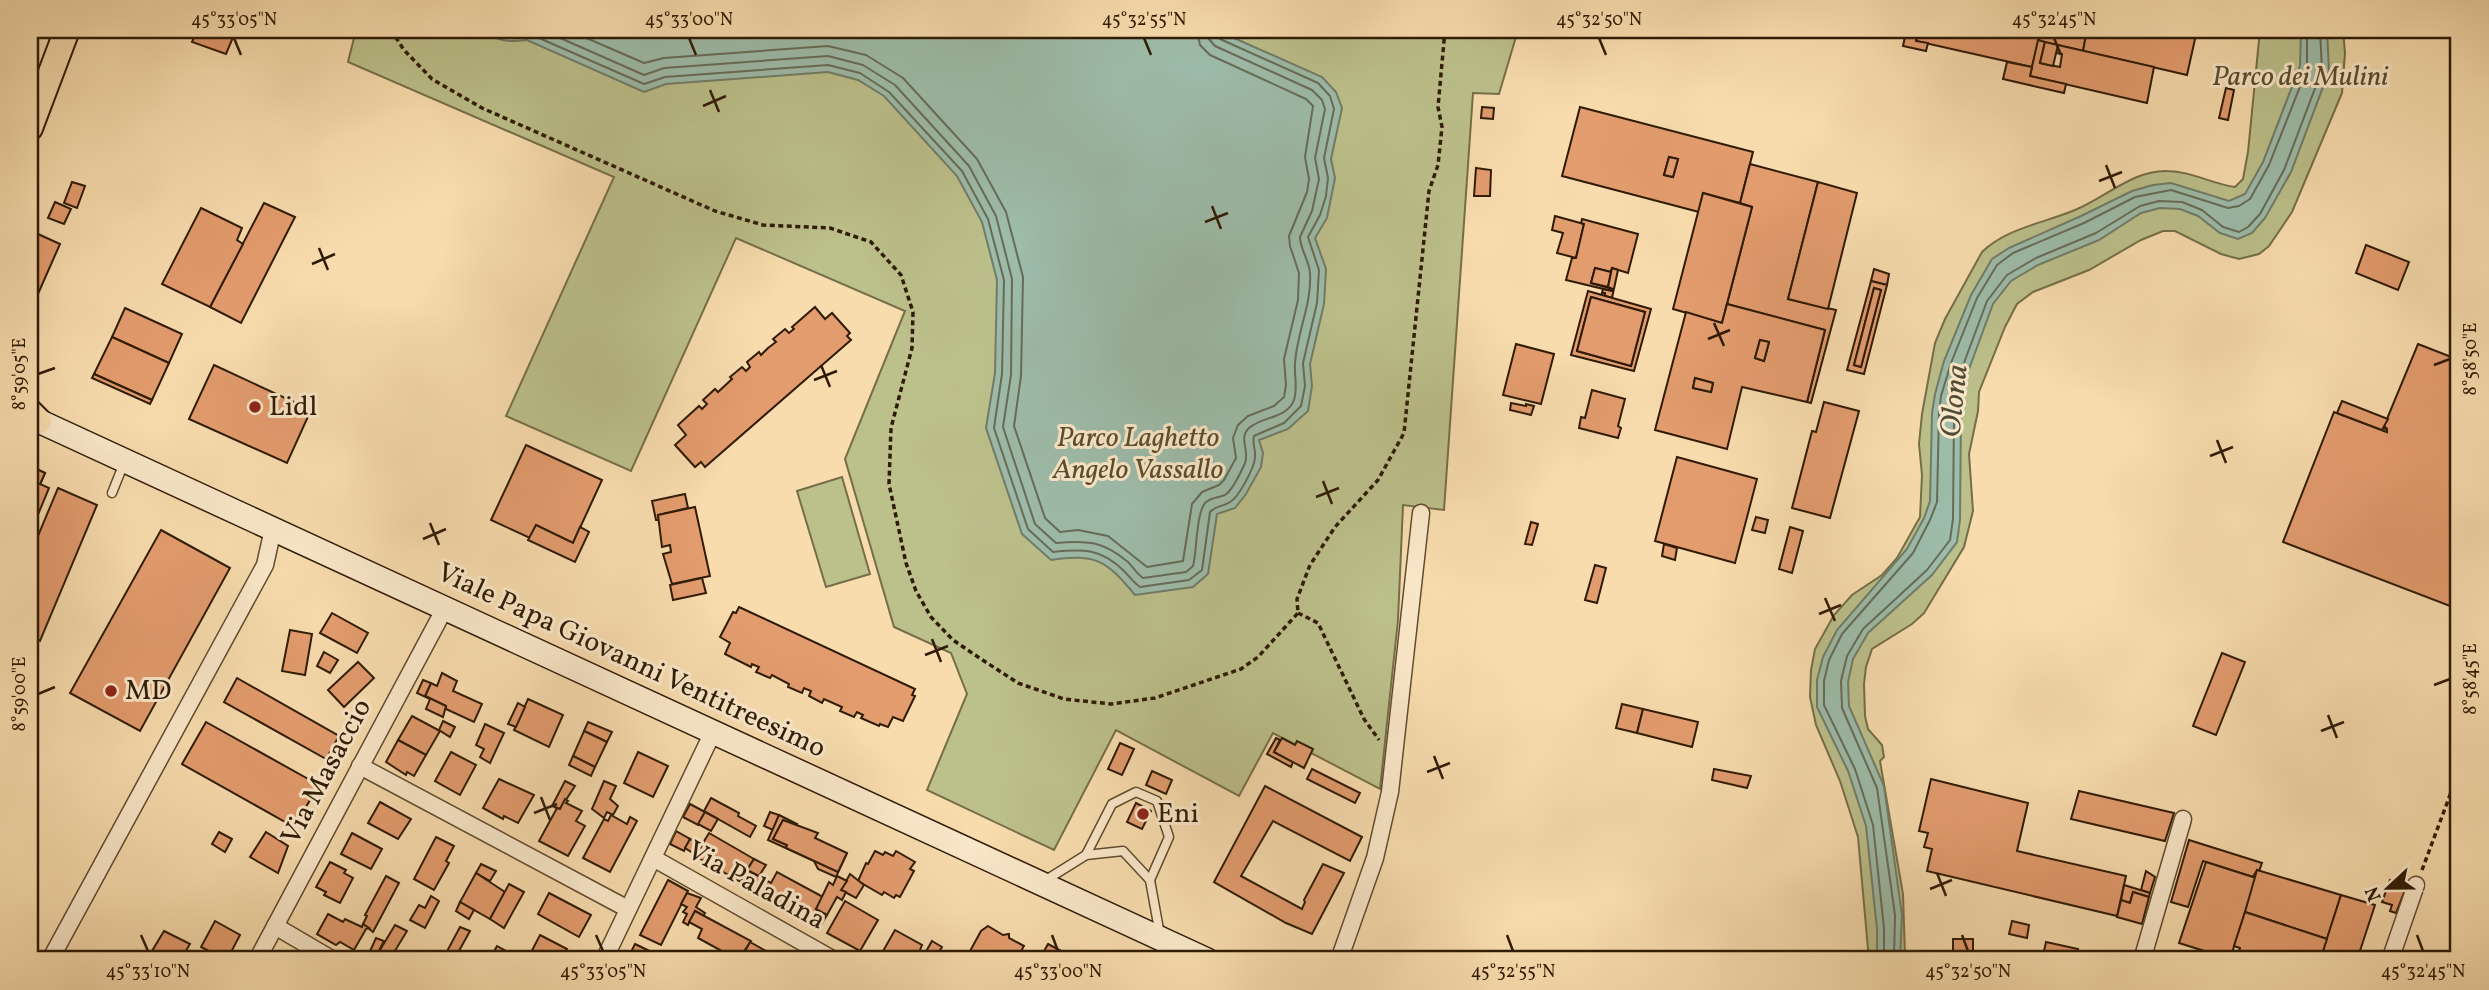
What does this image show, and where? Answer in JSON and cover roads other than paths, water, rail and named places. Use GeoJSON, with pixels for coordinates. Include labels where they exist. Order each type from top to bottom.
{"type":"FeatureCollection","features":[{"type":"Feature","properties":{"kind":"main road"},"geometry":{"type":"LineString","coordinates":[[30,128],[65,34]]}},
{"type":"Feature","properties":{"kind":"street"},"geometry":{"type":"LineString","coordinates":[[30,112],[65,34]]}},
{"type":"Feature","properties":{"kind":"street","name":"Viale Papa Giovanni Ventitreesimo"},"geometry":{"type":"LineString","coordinates":[[33,417],[1207,960]]}},
{"type":"Feature","properties":{"kind":"street"},"geometry":{"type":"LineString","coordinates":[[1339,960],[1375,859],[1390,792],[1421,513]]}},
{"type":"Feature","properties":{"kind":"street"},"geometry":{"type":"LineString","coordinates":[[50,960],[282,534]]}},
{"type":"Feature","properties":{"kind":"street","name":"Via Masaccio"},"geometry":{"type":"LineString","coordinates":[[257,960],[445,608]]}},
{"type":"Feature","properties":{"kind":"street"},"geometry":{"type":"LineString","coordinates":[[604,960],[713,732]]}},
{"type":"Feature","properties":{"kind":"street"},"geometry":{"type":"LineString","coordinates":[[360,766],[628,909]]}},
{"type":"Feature","properties":{"kind":"street"},"geometry":{"type":"LineString","coordinates":[[2142,960],[2183,820]]}},
{"type":"Feature","properties":{"kind":"street","name":"Via Paladina"},"geometry":{"type":"LineString","coordinates":[[653,858],[834,960]]}},
{"type":"Feature","properties":{"kind":"street"},"geometry":{"type":"LineString","coordinates":[[2390,960],[2416,885]]}},
{"type":"Feature","properties":{"kind":"street"},"geometry":{"type":"LineString","coordinates":[[275,926],[333,960]]}},
{"type":"Feature","properties":{"kind":"lane"},"geometry":{"type":"LineString","coordinates":[[112,493],[125,461]]}},
{"type":"Feature","properties":{"kind":"lane"},"geometry":{"type":"LineString","coordinates":[[1086,856],[1112,804],[1136,792],[1157,801],[1169,836],[1150,880]]}},
{"type":"Feature","properties":{"kind":"lane"},"geometry":{"type":"LineString","coordinates":[[1041,884],[1086,856],[1123,850],[1150,880],[1161,939]]}},
{"type":"Feature","properties":{"kind":"water"},"geometry":{"type":"Polygon","coordinates":[[[484,30],[1216,30],[1322,77],[1336,92],[1342,108],[1331,159],[1335,178],[1327,218],[1315,238],[1326,269],[1324,304],[1310,364],[1312,386],[1308,411],[1288,429],[1259,440],[1263,453],[1261,467],[1235,508],[1217,514],[1208,574],[1193,587],[1135,595],[1116,574],[1099,562],[1079,558],[1051,560],[1022,534],[986,428],[995,373],[997,280],[982,222],[957,176],[884,96],[858,80],[828,72],[666,84],[644,92],[527,40],[504,40],[484,30]]]}},
{"type":"Feature","properties":{"kind":"water","name":"Olona"},"geometry":{"type":"Polygon","coordinates":[[[2301,30],[2327,30],[2329,71],[2291,172],[2265,218],[2252,233],[2238,239],[2220,233],[2198,216],[2180,209],[2160,208],[2141,213],[2099,240],[2038,265],[2011,281],[1993,304],[1965,380],[1961,414],[1960,520],[1957,542],[1932,575],[1868,633],[1853,659],[1848,682],[1849,706],[1884,786],[1902,915],[1900,960],[1877,960],[1877,929],[1866,826],[1848,771],[1817,707],[1817,680],[1823,657],[1837,630],[1907,549],[1924,518],[1930,501],[1932,413],[1935,394],[1944,361],[1971,295],[1992,259],[2009,248],[2132,191],[2171,183],[2229,201],[2245,194],[2263,162],[2300,66],[2301,30]]]}},
{"type":"Feature","properties":{"kind":"place","name":"Lidl"},"geometry":{"type":"Point","coordinates":[255,407]}},
{"type":"Feature","properties":{"kind":"place","name":"MD"},"geometry":{"type":"Point","coordinates":[111,691]}},
{"type":"Feature","properties":{"kind":"place","name":"Eni"},"geometry":{"type":"Point","coordinates":[1143,814]}},
{"type":"Feature","properties":{"kind":"park label","name":"Parco dei Mulini"},"geometry":{"type":"Point","coordinates":[2300,77]}},
{"type":"Feature","properties":{"kind":"park label","name":"Parco Laghetto Angelo Vassallo"},"geometry":{"type":"Point","coordinates":[1138,454]}}]}
